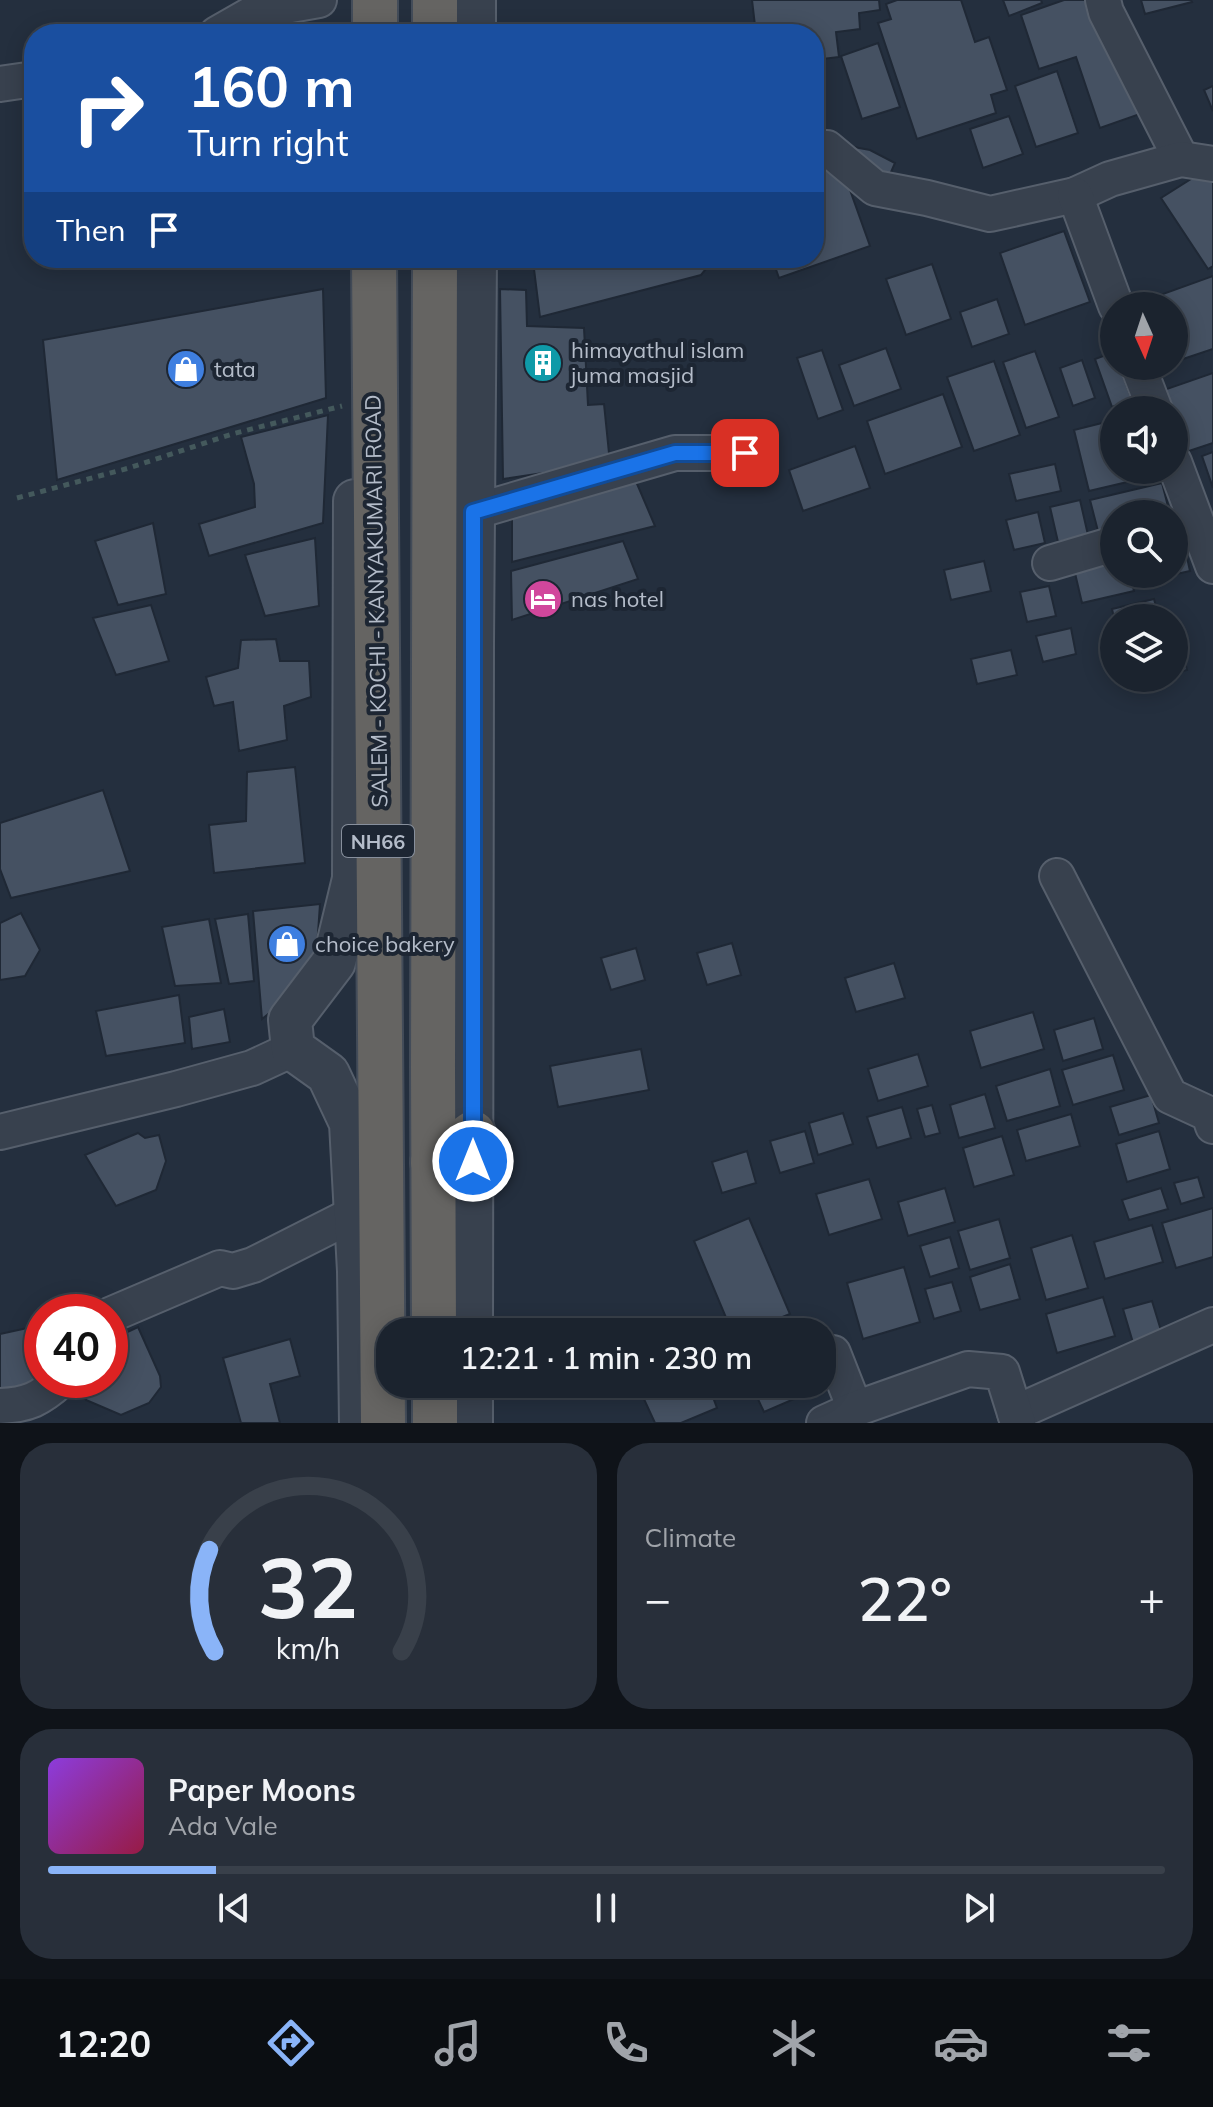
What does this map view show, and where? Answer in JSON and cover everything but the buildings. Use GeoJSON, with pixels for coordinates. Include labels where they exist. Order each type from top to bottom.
{"type":"FeatureCollection","features":[{"type":"Feature","properties":{"kind":"highway"},"geometry":{"type":"LineString","coordinates":[[375,0],[375,24]]}},
{"type":"Feature","properties":{"kind":"highway"},"geometry":{"type":"LineString","coordinates":[[435,0],[435,24]]}},
{"type":"Feature","properties":{"kind":"highway","name":"SALEM - KOCHI - KANYAKUMARI ROAD"},"geometry":{"type":"LineString","coordinates":[[374,268],[383,1423]]}},
{"type":"Feature","properties":{"kind":"highway","name":"NH66"},"geometry":{"type":"LineString","coordinates":[[434,1318],[435,268]]}},
{"type":"Feature","properties":{"kind":"highway"},"geometry":{"type":"LineString","coordinates":[[433,1162],[473,1133]]}},
{"type":"Feature","properties":{"kind":"highway"},"geometry":{"type":"LineString","coordinates":[[435,1398],[435,1423]]}},
{"type":"Feature","properties":{"kind":"street"},"geometry":{"type":"LineString","coordinates":[[234,24],[252,14],[319,0]]}},
{"type":"Feature","properties":{"kind":"street"},"geometry":{"type":"LineString","coordinates":[[354,0],[354,24]]}},
{"type":"Feature","properties":{"kind":"street"},"geometry":{"type":"LineString","coordinates":[[474,0],[474,24]]}},
{"type":"Feature","properties":{"kind":"street"},"geometry":{"type":"LineString","coordinates":[[824,148],[875,188],[990,214],[1075,195],[1110,179],[1197,162],[1106,12],[1103,0]]}},
{"type":"Feature","properties":{"kind":"street"},"geometry":{"type":"LineString","coordinates":[[0,84],[24,80]]}},
{"type":"Feature","properties":{"kind":"street"},"geometry":{"type":"LineString","coordinates":[[1075,195],[1111,292]]}},
{"type":"Feature","properties":{"kind":"street"},"geometry":{"type":"LineString","coordinates":[[355,268],[354,879],[334,962],[290,1020],[293,1049],[328,1074],[351,1123],[359,1287],[361,1423]]}},
{"type":"Feature","properties":{"kind":"street"},"geometry":{"type":"LineString","coordinates":[[471,1318],[475,268]]}},
{"type":"Feature","properties":{"kind":"street"},"geometry":{"type":"LineString","coordinates":[[473,512],[675,453],[745,453]]}},
{"type":"Feature","properties":{"kind":"street"},"geometry":{"type":"LineString","coordinates":[[1188,528],[1213,566]]}},
{"type":"Feature","properties":{"kind":"street"},"geometry":{"type":"LineString","coordinates":[[1050,563],[1100,548]]}},
{"type":"Feature","properties":{"kind":"street"},"geometry":{"type":"LineString","coordinates":[[1057,876],[1170,1096],[1209,1114],[1213,1126]]}},
{"type":"Feature","properties":{"kind":"street"},"geometry":{"type":"LineString","coordinates":[[0,1132],[252,1068],[293,1049]]}},
{"type":"Feature","properties":{"kind":"street"},"geometry":{"type":"LineString","coordinates":[[128,1307],[220,1268],[233,1271],[253,1265],[356,1213]]}},
{"type":"Feature","properties":{"kind":"street"},"geometry":{"type":"LineString","coordinates":[[824,1423],[968,1369],[1002,1372],[1016,1418],[1213,1325]]}},
{"type":"Feature","properties":{"kind":"street"},"geometry":{"type":"LineString","coordinates":[[836,1361],[855,1409]]}},
{"type":"Feature","properties":{"kind":"street"},"geometry":{"type":"LineString","coordinates":[[0,1406],[19,1405],[39,1398]]}},
{"type":"Feature","properties":{"kind":"street"},"geometry":{"type":"LineString","coordinates":[[471,1398],[471,1423]]}},
{"type":"Feature","properties":{"kind":"path"},"geometry":{"type":"LineString","coordinates":[[17,498],[129,468],[232,434],[355,403]]}},
{"type":"Feature","properties":{"kind":"place","name":"himayathul islam juma masjid"},"geometry":{"type":"Point","coordinates":[543,363]}},
{"type":"Feature","properties":{"kind":"place","name":"tata"},"geometry":{"type":"Point","coordinates":[186,369]}},
{"type":"Feature","properties":{"kind":"place","name":"nas hotel"},"geometry":{"type":"Point","coordinates":[543,599]}},
{"type":"Feature","properties":{"kind":"place","name":"choice bakery"},"geometry":{"type":"Point","coordinates":[287,944]}},
{"type":"Feature","properties":{"kind":"route"},"geometry":{"type":"LineString","coordinates":[[473,1161],[473,512],[675,453],[745,453]]}}]}
